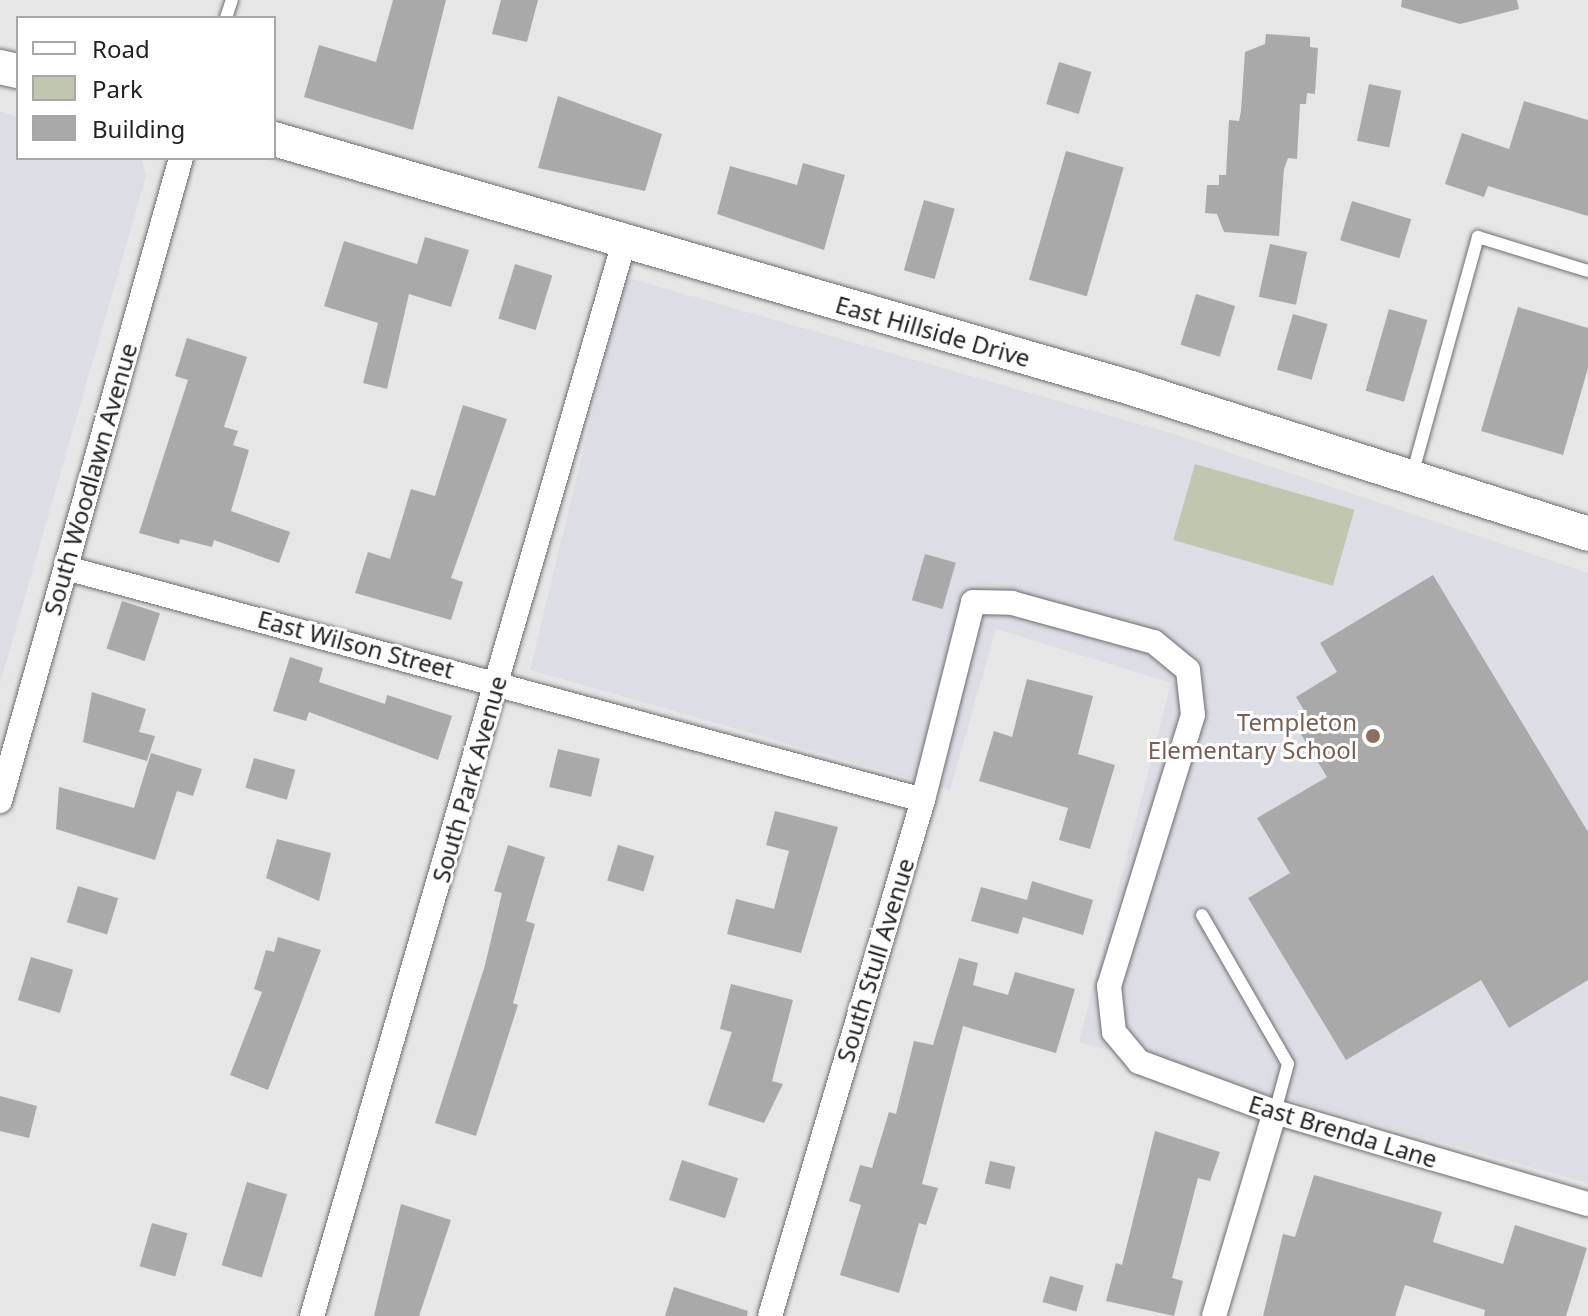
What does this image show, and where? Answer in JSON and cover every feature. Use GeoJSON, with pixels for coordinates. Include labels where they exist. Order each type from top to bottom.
{"type":"FeatureCollection","features":[{"type":"Feature","properties":{"kind":"main road","name":"East Hillside Drive"},"geometry":{"type":"LineString","coordinates":[[276,140],[1125,386],[1588,534]]}},
{"type":"Feature","properties":{"kind":"street","name":"South Woodlawn Avenue"},"geometry":{"type":"LineString","coordinates":[[0,801],[180,160]]}},
{"type":"Feature","properties":{"kind":"street","name":"South Park Avenue"},"geometry":{"type":"LineString","coordinates":[[312,1316],[624,242]]}},
{"type":"Feature","properties":{"kind":"street","name":"East Wilson Street"},"geometry":{"type":"LineString","coordinates":[[66,568],[498,682],[923,800]]}},
{"type":"Feature","properties":{"kind":"street","name":"South Stull Avenue"},"geometry":{"type":"LineString","coordinates":[[770,1316],[923,800],[973,602],[1012,603],[1154,642],[1188,670],[1193,715],[1109,986],[1114,1032]]}},
{"type":"Feature","properties":{"kind":"street","name":"East Brenda Lane"},"geometry":{"type":"LineString","coordinates":[[1114,1032],[1139,1062],[1275,1112],[1588,1204]]}},
{"type":"Feature","properties":{"kind":"street"},"geometry":{"type":"LineString","coordinates":[[1214,1316],[1275,1112]]}},
{"type":"Feature","properties":{"kind":"lane"},"geometry":{"type":"LineString","coordinates":[[1411,478],[1478,237],[1588,271]]}},
{"type":"Feature","properties":{"kind":"lane"},"geometry":{"type":"LineString","coordinates":[[1202,915],[1288,1064],[1275,1112]]}},
{"type":"Feature","properties":{"kind":"shaded area"},"geometry":{"type":"Polygon","coordinates":[[[0,111],[16,116],[16,160],[142,160],[146,176],[0,684],[0,111]]]}},
{"type":"Feature","properties":{"kind":"shaded area","name":"Templeton Elementary School"},"geometry":{"type":"Polygon","coordinates":[[[625,277],[1177,435],[1588,573],[1588,1183],[1079,1042],[1171,683],[996,629],[950,790],[530,670],[625,277]]]}},
{"type":"Feature","properties":{"kind":"green space"},"geometry":{"type":"Polygon","coordinates":[[[1195,464],[1355,510],[1333,586],[1173,540],[1195,464]]]}},
{"type":"Feature","properties":{"kind":"building"},"geometry":{"type":"Polygon","coordinates":[[[393,0],[446,0],[413,130],[304,97],[319,45],[376,62],[393,0]]]}},
{"type":"Feature","properties":{"kind":"building"},"geometry":{"type":"Polygon","coordinates":[[[501,0],[538,0],[527,42],[492,34],[501,0]]]}},
{"type":"Feature","properties":{"kind":"building"},"geometry":{"type":"Polygon","coordinates":[[[1402,0],[1517,0],[1519,9],[1460,24],[1401,7],[1402,0]]]}},
{"type":"Feature","properties":{"kind":"building"},"geometry":{"type":"Polygon","coordinates":[[[1266,34],[1310,37],[1310,47],[1318,48],[1315,94],[1307,93],[1306,104],[1300,104],[1297,159],[1288,158],[1284,169],[1279,236],[1224,232],[1217,214],[1205,213],[1207,185],[1219,185],[1219,175],[1226,175],[1229,120],[1239,121],[1245,52],[1265,44],[1266,34]]]}},
{"type":"Feature","properties":{"kind":"building"},"geometry":{"type":"Polygon","coordinates":[[[1059,62],[1092,72],[1079,114],[1046,104],[1059,62]]]}},
{"type":"Feature","properties":{"kind":"building"},"geometry":{"type":"Polygon","coordinates":[[[1369,84],[1401,91],[1389,148],[1357,141],[1369,84]]]}},
{"type":"Feature","properties":{"kind":"building"},"geometry":{"type":"Polygon","coordinates":[[[558,96],[662,134],[645,191],[538,168],[558,96]]]}},
{"type":"Feature","properties":{"kind":"building"},"geometry":{"type":"Polygon","coordinates":[[[1524,101],[1588,120],[1588,216],[1488,186],[1484,197],[1445,184],[1462,133],[1509,149],[1524,101]]]}},
{"type":"Feature","properties":{"kind":"building"},"geometry":{"type":"Polygon","coordinates":[[[1066,151],[1124,168],[1087,296],[1029,280],[1066,151]]]}},
{"type":"Feature","properties":{"kind":"building"},"geometry":{"type":"Polygon","coordinates":[[[803,163],[845,175],[824,250],[717,214],[730,166],[797,185],[803,163]]]}},
{"type":"Feature","properties":{"kind":"building"},"geometry":{"type":"Polygon","coordinates":[[[924,200],[955,209],[935,279],[904,270],[924,200]]]}},
{"type":"Feature","properties":{"kind":"building"},"geometry":{"type":"Polygon","coordinates":[[[1352,201],[1411,219],[1399,258],[1340,240],[1352,201]]]}},
{"type":"Feature","properties":{"kind":"building"},"geometry":{"type":"Polygon","coordinates":[[[425,237],[469,250],[451,307],[409,294],[387,389],[363,383],[378,323],[324,306],[344,241],[417,264],[425,237]]]}},
{"type":"Feature","properties":{"kind":"building"},"geometry":{"type":"Polygon","coordinates":[[[1270,244],[1307,252],[1296,305],[1259,297],[1270,244]]]}},
{"type":"Feature","properties":{"kind":"building"},"geometry":{"type":"Polygon","coordinates":[[[515,264],[552,275],[536,330],[498,319],[515,264]]]}},
{"type":"Feature","properties":{"kind":"building"},"geometry":{"type":"Polygon","coordinates":[[[1196,294],[1235,306],[1220,357],[1181,345],[1196,294]]]}},
{"type":"Feature","properties":{"kind":"building"},"geometry":{"type":"Polygon","coordinates":[[[1518,307],[1588,328],[1588,368],[1563,455],[1481,431],[1518,307]]]}},
{"type":"Feature","properties":{"kind":"building"},"geometry":{"type":"Polygon","coordinates":[[[1389,309],[1427,320],[1404,402],[1366,391],[1389,309]]]}},
{"type":"Feature","properties":{"kind":"building"},"geometry":{"type":"Polygon","coordinates":[[[1293,314],[1328,324],[1312,380],[1277,370],[1293,314]]]}},
{"type":"Feature","properties":{"kind":"building"},"geometry":{"type":"Polygon","coordinates":[[[187,338],[247,357],[224,427],[238,431],[233,445],[249,450],[231,511],[290,532],[279,563],[214,540],[212,547],[180,539],[179,544],[139,533],[188,380],[175,376],[187,338]]]}},
{"type":"Feature","properties":{"kind":"building"},"geometry":{"type":"Polygon","coordinates":[[[463,405],[507,419],[451,578],[463,582],[451,620],[355,593],[368,552],[390,559],[411,489],[435,496],[463,405]]]}},
{"type":"Feature","properties":{"kind":"building"},"geometry":{"type":"Polygon","coordinates":[[[925,554],[956,563],[943,609],[912,600],[925,554]]]}},
{"type":"Feature","properties":{"kind":"building"},"geometry":{"type":"Polygon","coordinates":[[[1433,575],[1588,832],[1588,980],[1509,1028],[1481,980],[1346,1060],[1248,898],[1290,873],[1257,818],[1327,777],[1301,734],[1314,727],[1296,697],[1337,672],[1320,643],[1433,575]]]}},
{"type":"Feature","properties":{"kind":"building"},"geometry":{"type":"Polygon","coordinates":[[[122,601],[160,613],[145,661],[107,649],[122,601]]]}},
{"type":"Feature","properties":{"kind":"building"},"geometry":{"type":"Polygon","coordinates":[[[290,657],[323,668],[319,682],[385,704],[387,695],[452,716],[438,760],[309,712],[306,721],[273,711],[290,657]]]}},
{"type":"Feature","properties":{"kind":"building"},"geometry":{"type":"Polygon","coordinates":[[[1027,679],[1093,696],[1078,754],[1115,765],[1090,849],[1059,840],[1068,808],[979,781],[994,731],[1012,737],[1027,679]]]}},
{"type":"Feature","properties":{"kind":"building"},"geometry":{"type":"Polygon","coordinates":[[[92,692],[146,709],[139,732],[155,736],[147,761],[83,742],[92,692]]]}},
{"type":"Feature","properties":{"kind":"building"},"geometry":{"type":"Polygon","coordinates":[[[558,749],[600,759],[591,797],[549,787],[558,749]]]}},
{"type":"Feature","properties":{"kind":"building"},"geometry":{"type":"Polygon","coordinates":[[[151,753],[202,769],[193,796],[177,791],[155,860],[56,829],[59,787],[134,808],[151,753]]]}},
{"type":"Feature","properties":{"kind":"building"},"geometry":{"type":"Polygon","coordinates":[[[254,758],[295,770],[287,800],[245,788],[254,758]]]}},
{"type":"Feature","properties":{"kind":"building"},"geometry":{"type":"Polygon","coordinates":[[[775,811],[838,827],[801,953],[727,934],[736,899],[774,909],[789,851],[766,845],[775,811]]]}},
{"type":"Feature","properties":{"kind":"building"},"geometry":{"type":"Polygon","coordinates":[[[277,839],[331,853],[319,901],[266,878],[277,839]]]}},
{"type":"Feature","properties":{"kind":"building"},"geometry":{"type":"Polygon","coordinates":[[[508,845],[545,857],[526,921],[535,924],[513,1003],[518,1005],[476,1136],[435,1123],[485,965],[502,893],[494,891],[508,845]]]}},
{"type":"Feature","properties":{"kind":"building"},"geometry":{"type":"Polygon","coordinates":[[[618,845],[654,856],[644,891],[607,880],[618,845]]]}},
{"type":"Feature","properties":{"kind":"building"},"geometry":{"type":"Polygon","coordinates":[[[1032,881],[1093,900],[1083,935],[1023,917],[1018,934],[971,921],[981,887],[1027,900],[1032,881]]]}},
{"type":"Feature","properties":{"kind":"building"},"geometry":{"type":"Polygon","coordinates":[[[78,886],[118,898],[107,935],[67,922],[78,886]]]}},
{"type":"Feature","properties":{"kind":"building"},"geometry":{"type":"Polygon","coordinates":[[[278,937],[321,950],[268,1090],[230,1075],[262,992],[254,989],[266,950],[274,952],[278,937]]]}},
{"type":"Feature","properties":{"kind":"building"},"geometry":{"type":"Polygon","coordinates":[[[31,957],[73,970],[60,1013],[18,1000],[31,957]]]}},
{"type":"Feature","properties":{"kind":"building"},"geometry":{"type":"Polygon","coordinates":[[[959,958],[978,963],[973,985],[1008,995],[1015,972],[1075,989],[1056,1053],[963,1026],[922,1184],[938,1188],[926,1225],[919,1223],[899,1293],[840,1275],[861,1205],[849,1201],[860,1165],[872,1168],[889,1112],[896,1114],[914,1041],[933,1045],[959,958]]]}},
{"type":"Feature","properties":{"kind":"building"},"geometry":{"type":"Polygon","coordinates":[[[731,984],[793,1000],[772,1081],[783,1084],[764,1123],[708,1105],[732,1032],[720,1029],[731,984]]]}},
{"type":"Feature","properties":{"kind":"building"},"geometry":{"type":"Polygon","coordinates":[[[0,1096],[37,1106],[29,1138],[0,1131],[0,1096]]]}},
{"type":"Feature","properties":{"kind":"building"},"geometry":{"type":"Polygon","coordinates":[[[1155,1131],[1220,1152],[1210,1181],[1198,1178],[1172,1278],[1183,1281],[1174,1316],[1106,1301],[1116,1263],[1122,1265],[1155,1131]]]}},
{"type":"Feature","properties":{"kind":"building"},"geometry":{"type":"Polygon","coordinates":[[[682,1160],[738,1178],[725,1218],[669,1200],[682,1160]]]}},
{"type":"Feature","properties":{"kind":"building"},"geometry":{"type":"Polygon","coordinates":[[[990,1161],[1015,1167],[1010,1189],[985,1183],[990,1161]]]}},
{"type":"Feature","properties":{"kind":"building"},"geometry":{"type":"Polygon","coordinates":[[[1314,1175],[1442,1212],[1433,1242],[1503,1264],[1515,1225],[1587,1248],[1566,1316],[1484,1316],[1485,1310],[1405,1285],[1395,1316],[1263,1316],[1283,1234],[1295,1237],[1314,1175]]]}},
{"type":"Feature","properties":{"kind":"building"},"geometry":{"type":"Polygon","coordinates":[[[247,1182],[287,1194],[262,1277],[222,1265],[247,1182]]]}},
{"type":"Feature","properties":{"kind":"building"},"geometry":{"type":"Polygon","coordinates":[[[401,1204],[451,1220],[419,1316],[374,1316],[401,1204]]]}},
{"type":"Feature","properties":{"kind":"building"},"geometry":{"type":"Polygon","coordinates":[[[152,1223],[188,1233],[175,1276],[140,1266],[152,1223]]]}},
{"type":"Feature","properties":{"kind":"building"},"geometry":{"type":"Polygon","coordinates":[[[1050,1276],[1084,1286],[1076,1312],[1043,1302],[1050,1276]]]}},
{"type":"Feature","properties":{"kind":"building"},"geometry":{"type":"Polygon","coordinates":[[[674,1287],[748,1311],[747,1316],[665,1316],[674,1287]]]}},
{"type":"Feature","properties":{"kind":"place","name":"Templeton Elementary School"},"geometry":{"type":"Point","coordinates":[1373,736]}}]}
